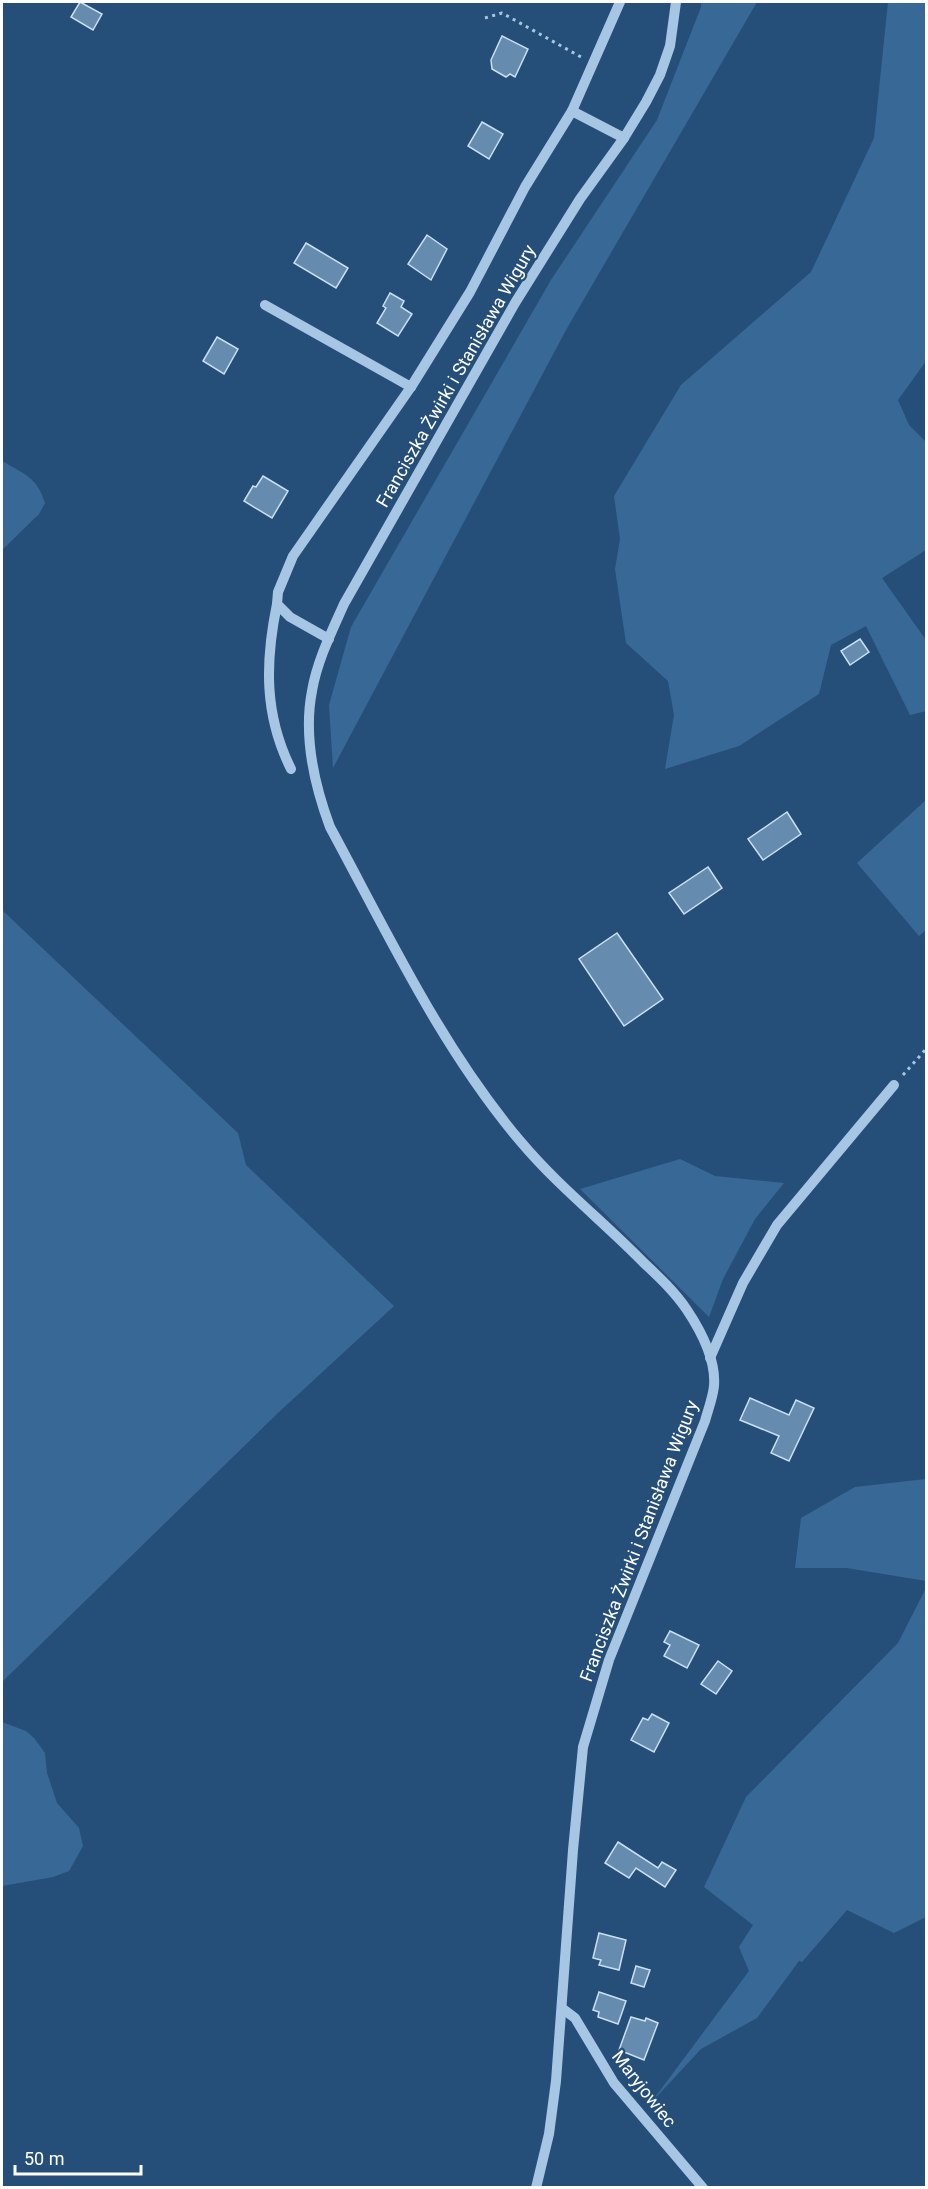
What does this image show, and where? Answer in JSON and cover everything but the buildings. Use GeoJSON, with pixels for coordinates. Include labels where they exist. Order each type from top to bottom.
{"type":"FeatureCollection","features":[{"type":"Feature","properties":{"kind":"street","name":"Franciszka Żwirki i Stanisława Wigury"},"geometry":{"type":"LineString","coordinates":[[291,770],[282,752],[275,724],[267,673],[278,592],[293,556],[411,387],[470,292],[525,187],[572,111],[620,2]]}},
{"type":"Feature","properties":{"kind":"street","name":"Franciszka Żwirki i Stanisława Wigury"},"geometry":{"type":"LineString","coordinates":[[536,2187],[549,2134],[563,2009],[573,1850],[583,1748],[609,1660],[705,1421],[714,1387],[714,1369],[704,1341],[686,1309],[664,1283],[540,1164],[502,1119],[463,1062],[428,1006],[330,827],[321,803],[308,736],[312,690],[329,639],[344,604],[515,303],[580,199],[624,138],[660,75],[670,46],[676,2]]}},
{"type":"Feature","properties":{"kind":"street"},"geometry":{"type":"LineString","coordinates":[[572,111],[624,138]]}},
{"type":"Feature","properties":{"kind":"street","name":"Franciszka Żwirki i Stanisława Wigury"},"geometry":{"type":"LineString","coordinates":[[265,305],[411,387]]}},
{"type":"Feature","properties":{"kind":"street"},"geometry":{"type":"LineString","coordinates":[[277,604],[290,617],[329,639]]}},
{"type":"Feature","properties":{"kind":"street"},"geometry":{"type":"LineString","coordinates":[[710,1358],[743,1283],[777,1226],[894,1085]]}},
{"type":"Feature","properties":{"kind":"street","name":"Maryjowiec"},"geometry":{"type":"LineString","coordinates":[[563,2009],[575,2018],[614,2083],[703,2187]]}},
{"type":"Feature","properties":{"kind":"path"},"geometry":{"type":"LineString","coordinates":[[485,18],[502,14],[593,64]]}},
{"type":"Feature","properties":{"kind":"path"},"geometry":{"type":"LineString","coordinates":[[894,1085],[927,1048]]}},
{"type":"Feature","properties":{"kind":"shaded area"},"geometry":{"type":"Polygon","coordinates":[[[701,2],[757,2],[566,330],[333,768],[329,705],[351,627],[551,280],[657,120],[701,2]]]}},
{"type":"Feature","properties":{"kind":"shaded area"},"geometry":{"type":"Polygon","coordinates":[[[888,2],[926,2],[926,361],[898,400],[909,425],[926,442],[926,550],[882,578],[926,640],[926,711],[910,715],[866,626],[831,645],[819,694],[739,746],[665,769],[674,715],[668,681],[626,643],[615,569],[620,539],[614,496],[681,385],[811,272],[874,138],[888,2]]]}},
{"type":"Feature","properties":{"kind":"shaded area"},"geometry":{"type":"Polygon","coordinates":[[[2,461],[34,482],[45,503],[39,514],[2,550],[2,461]]]}},
{"type":"Feature","properties":{"kind":"shaded area"},"geometry":{"type":"Polygon","coordinates":[[[926,800],[926,930],[919,936],[857,863],[926,800]]]}},
{"type":"Feature","properties":{"kind":"shaded area"},"geometry":{"type":"Polygon","coordinates":[[[2,910],[238,1133],[246,1165],[394,1306],[279,1412],[2,1682],[2,910]]]}},
{"type":"Feature","properties":{"kind":"shaded area"},"geometry":{"type":"Polygon","coordinates":[[[680,1159],[715,1176],[784,1183],[755,1219],[723,1279],[709,1317],[580,1189],[680,1159]]]}},
{"type":"Feature","properties":{"kind":"shaded area"},"geometry":{"type":"Polygon","coordinates":[[[926,1479],[926,1581],[847,1568],[795,1568],[801,1518],[855,1487],[926,1479]]]}},
{"type":"Feature","properties":{"kind":"shaded area"},"geometry":{"type":"Polygon","coordinates":[[[926,1588],[926,1917],[894,1933],[847,1910],[802,1962],[799,1961],[757,2018],[701,2049],[650,2104],[749,1971],[739,1947],[753,1925],[704,1887],[746,1797],[898,1643],[926,1588]]]}},
{"type":"Feature","properties":{"kind":"shaded area"},"geometry":{"type":"Polygon","coordinates":[[[2,1722],[26,1731],[45,1753],[47,1773],[57,1803],[79,1828],[83,1846],[69,1871],[53,1877],[2,1886],[2,1722]]]}}]}
